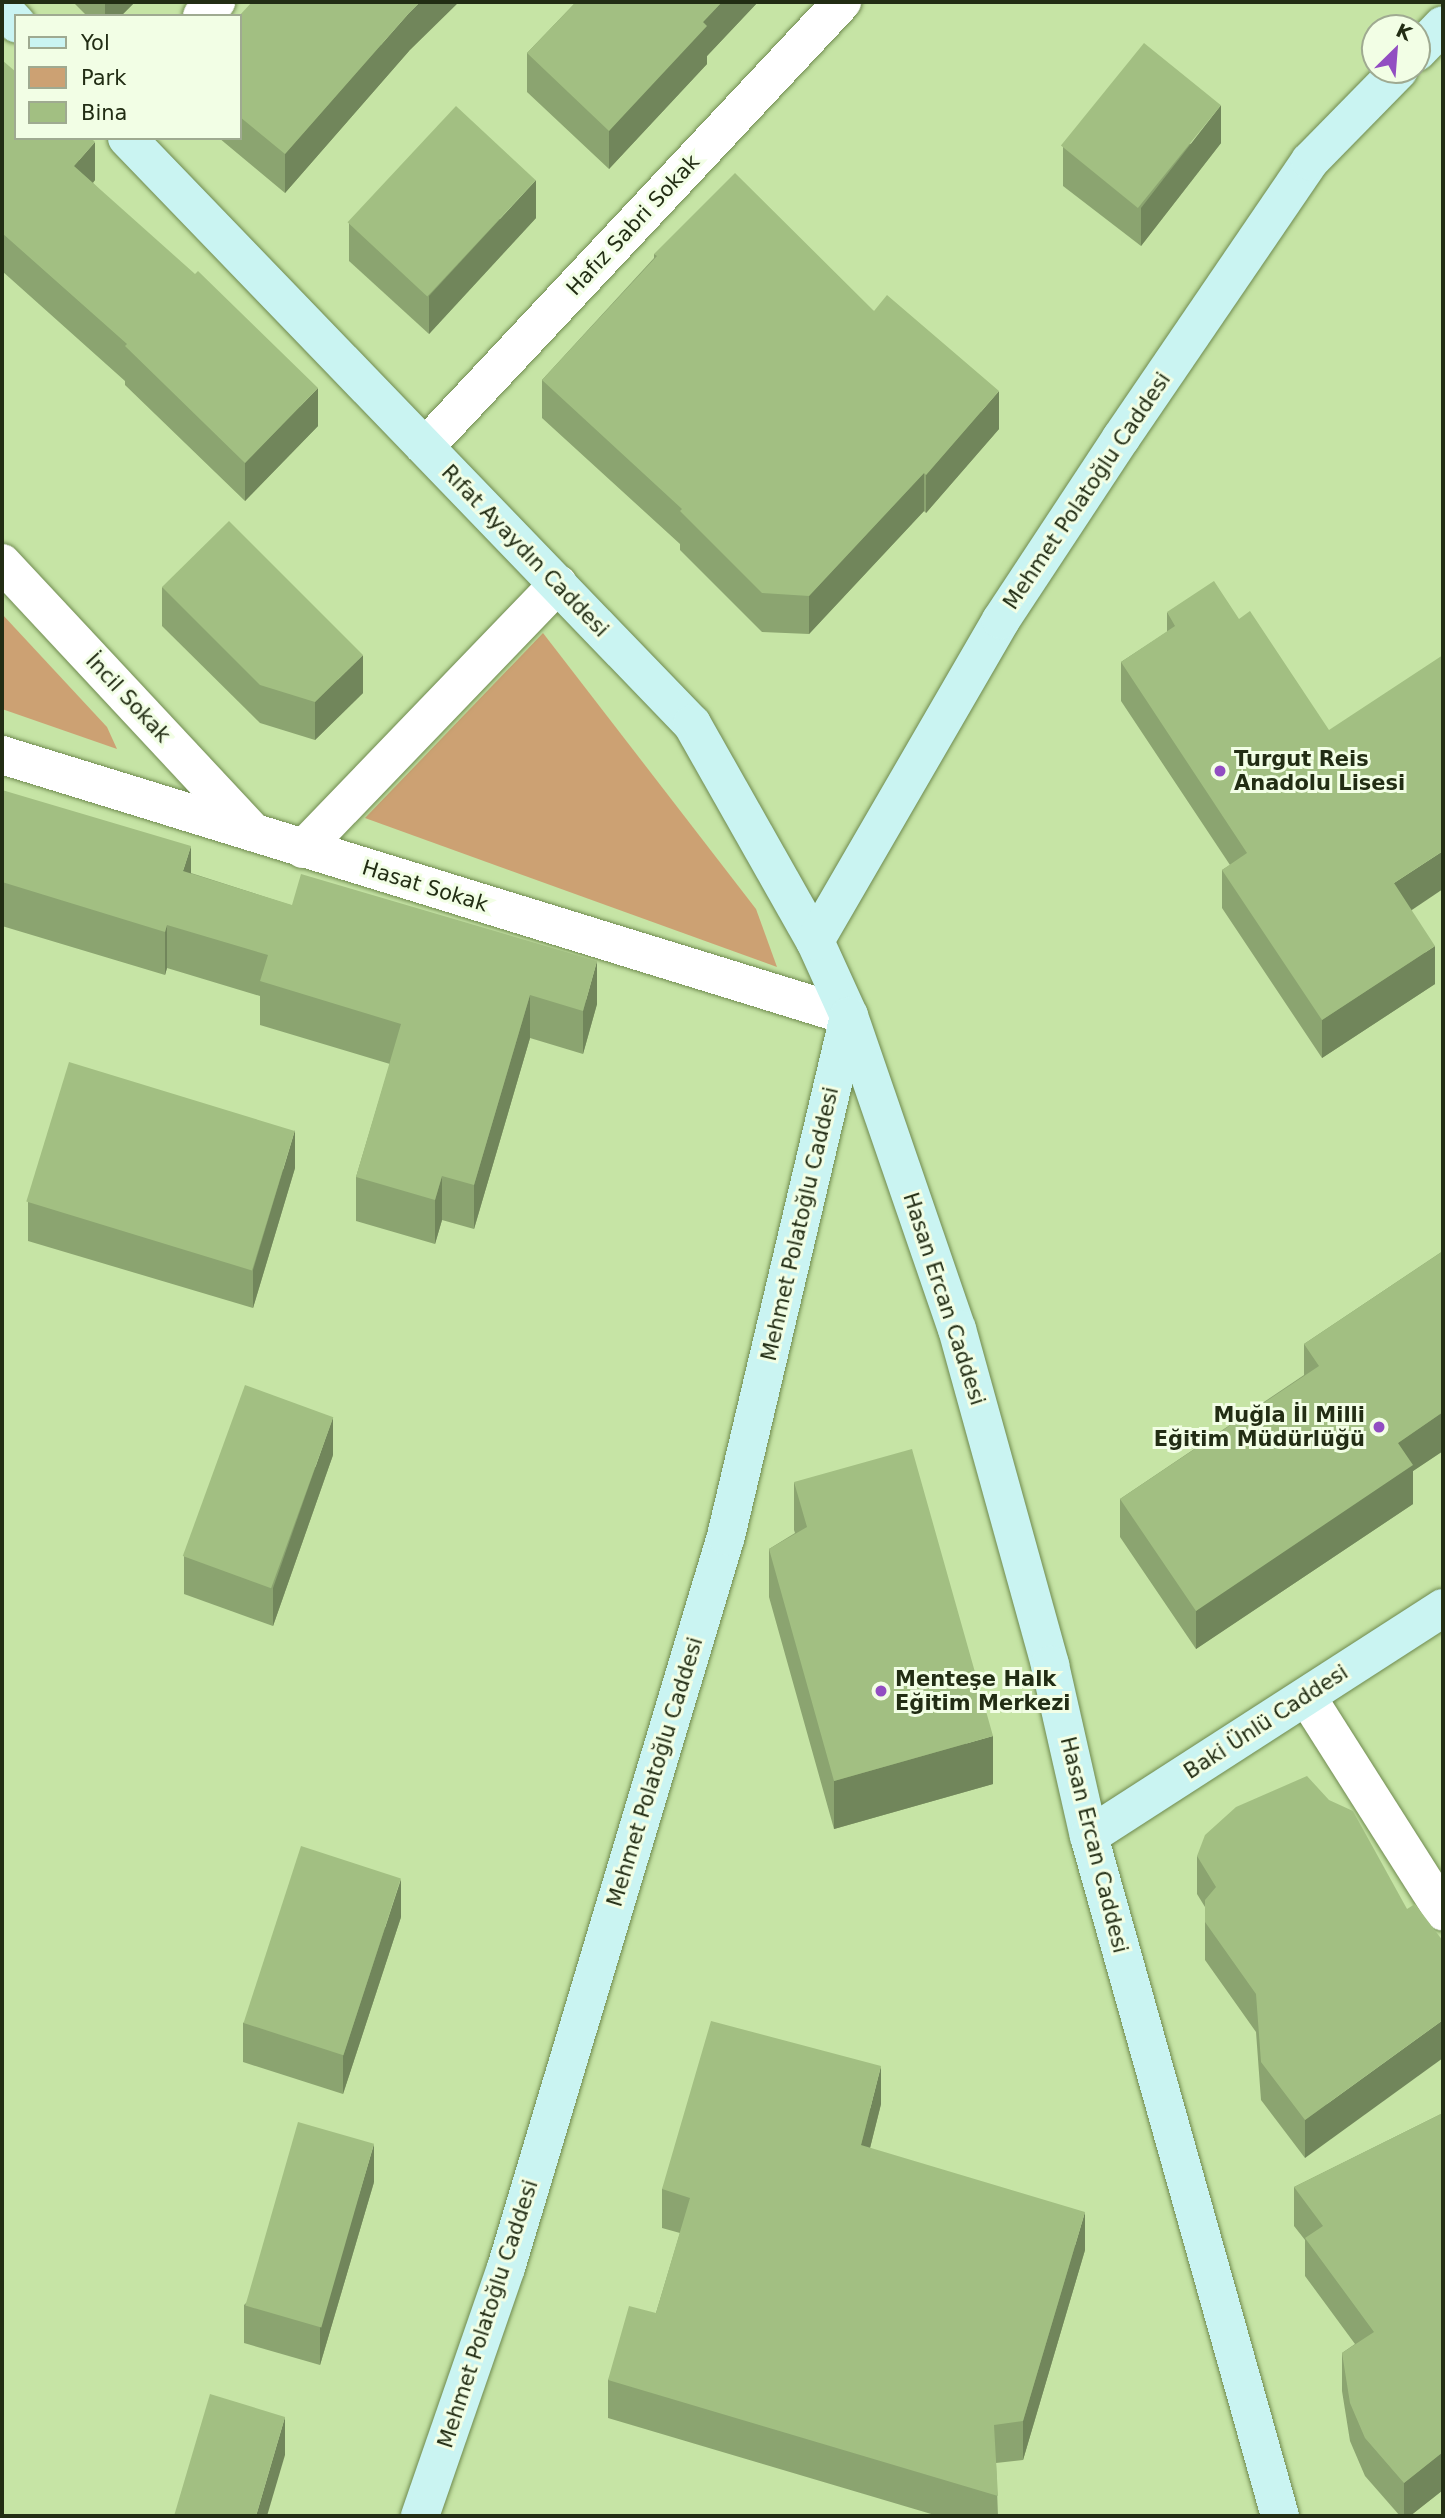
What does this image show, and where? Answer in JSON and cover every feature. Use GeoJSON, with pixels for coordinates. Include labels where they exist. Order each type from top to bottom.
{"type":"FeatureCollection","features":[{"type":"Feature","properties":{"kind":"street","name":"Hafız Sabri Sokak"},"geometry":{"type":"LineString","coordinates":[[425,447],[842,2]]}},
{"type":"Feature","properties":{"kind":"street"},"geometry":{"type":"LineString","coordinates":[[2,8],[14,21]]}},
{"type":"Feature","properties":{"kind":"street","name":"Mehmet Polatoğlu Caddesi"},"geometry":{"type":"LineString","coordinates":[[815,941],[1001,620],[1121,438],[1310,161],[1385,84]]}},
{"type":"Feature","properties":{"kind":"street","name":"Rıfat Ayaydın Caddesi"},"geometry":{"type":"LineString","coordinates":[[129,140],[692,724],[815,941],[849,1016]]}},
{"type":"Feature","properties":{"kind":"street","name":"İncil Sokak"},"geometry":{"type":"LineString","coordinates":[[2,563],[254,834]]}},
{"type":"Feature","properties":{"kind":"street"},"geometry":{"type":"LineString","coordinates":[[303,849],[558,584]]}},
{"type":"Feature","properties":{"kind":"street","name":"Hasat Sokak"},"geometry":{"type":"LineString","coordinates":[[2,755],[849,1016]]}},
{"type":"Feature","properties":{"kind":"street","name":"Mehmet Polatoğlu Caddesi"},"geometry":{"type":"LineString","coordinates":[[420,2516],[506,2268],[726,1536],[849,1016]]}},
{"type":"Feature","properties":{"kind":"street","name":"Hasan Ercan Caddesi"},"geometry":{"type":"LineString","coordinates":[[849,1016],[957,1329],[1049,1665],[1089,1836],[1280,2516]]}},
{"type":"Feature","properties":{"kind":"street","name":"Baki Ünlü Caddesi"},"geometry":{"type":"LineString","coordinates":[[1089,1836],[1443,1608]]}},
{"type":"Feature","properties":{"kind":"street"},"geometry":{"type":"LineString","coordinates":[[1307,1697],[1443,1911]]}},
{"type":"Feature","properties":{"kind":"green space"},"geometry":{"type":"Polygon","coordinates":[[[2,614],[107,727],[117,749],[2,709],[2,614]]]}},
{"type":"Feature","properties":{"kind":"green space"},"geometry":{"type":"Polygon","coordinates":[[[543,633],[756,909],[777,967],[365,818],[543,633]]]}},
{"type":"Feature","properties":{"kind":"building"},"geometry":{"type":"Polygon","coordinates":[[[252,2],[420,2],[285,154],[242,119],[241,14],[252,2]]]}},
{"type":"Feature","properties":{"kind":"building"},"geometry":{"type":"Polygon","coordinates":[[[576,2],[722,2],[703,22],[707,26],[609,131],[527,53],[576,2]]]}},
{"type":"Feature","properties":{"kind":"building"},"geometry":{"type":"Polygon","coordinates":[[[1144,43],[1221,105],[1138,208],[1061,146],[1144,43]]]}},
{"type":"Feature","properties":{"kind":"building"},"geometry":{"type":"Polygon","coordinates":[[[2,60],[14,70],[14,140],[93,140],[95,142],[74,166],[195,274],[198,271],[318,388],[245,463],[125,346],[127,344],[2,233],[2,60]]]}},
{"type":"Feature","properties":{"kind":"building"},"geometry":{"type":"Polygon","coordinates":[[[456,106],[536,180],[427,297],[348,222],[456,106]]]}},
{"type":"Feature","properties":{"kind":"building"},"geometry":{"type":"Polygon","coordinates":[[[735,173],[874,311],[887,295],[999,391],[926,475],[924,473],[809,596],[762,593],[680,511],[682,509],[542,380],[657,256],[654,254],[735,173]]]}},
{"type":"Feature","properties":{"kind":"building"},"geometry":{"type":"Polygon","coordinates":[[[229,521],[363,655],[315,702],[260,685],[162,587],[229,521]]]}},
{"type":"Feature","properties":{"kind":"building"},"geometry":{"type":"Polygon","coordinates":[[[1214,581],[1239,619],[1250,611],[1329,730],[1443,655],[1443,851],[1394,883],[1435,946],[1322,1020],[1222,870],[1247,853],[1121,662],[1175,626],[1167,612],[1214,581]]]}},
{"type":"Feature","properties":{"kind":"building"},"geometry":{"type":"Polygon","coordinates":[[[2,790],[191,846],[183,871],[292,905],[301,874],[597,961],[583,1011],[530,995],[474,1185],[442,1176],[435,1200],[356,1177],[401,1024],[260,981],[268,955],[167,925],[165,932],[2,882],[2,790]]]}},
{"type":"Feature","properties":{"kind":"building"},"geometry":{"type":"Polygon","coordinates":[[[69,1062],[295,1131],[252,1271],[26,1202],[69,1062]]]}},
{"type":"Feature","properties":{"kind":"building"},"geometry":{"type":"Polygon","coordinates":[[[1443,1251],[1443,1412],[1398,1443],[1413,1465],[1196,1611],[1120,1499],[1319,1366],[1304,1344],[1443,1251]]]}},
{"type":"Feature","properties":{"kind":"building"},"geometry":{"type":"Polygon","coordinates":[[[245,1385],[333,1417],[271,1588],[183,1556],[245,1385]]]}},
{"type":"Feature","properties":{"kind":"building","name":"Menteşe Halk Eğitim Merkezi"},"geometry":{"type":"Polygon","coordinates":[[[912,1449],[993,1736],[834,1781],[769,1549],[807,1527],[794,1482],[912,1449]]]}},
{"type":"Feature","properties":{"kind":"building"},"geometry":{"type":"Polygon","coordinates":[[[1307,1776],[1329,1800],[1353,1811],[1407,1909],[1415,1904],[1443,1941],[1443,2020],[1305,2120],[1261,2062],[1256,1994],[1205,1922],[1205,1900],[1216,1887],[1197,1856],[1205,1835],[1236,1807],[1307,1776]]]}},
{"type":"Feature","properties":{"kind":"building"},"geometry":{"type":"Polygon","coordinates":[[[301,1846],[401,1878],[343,2055],[244,2023],[301,1846]]]}},
{"type":"Feature","properties":{"kind":"building"},"geometry":{"type":"Polygon","coordinates":[[[711,2021],[881,2066],[861,2145],[1085,2212],[1023,2421],[994,2425],[998,2496],[608,2380],[629,2306],[656,2313],[690,2198],[662,2189],[711,2021]]]}},
{"type":"Feature","properties":{"kind":"building"},"geometry":{"type":"Polygon","coordinates":[[[1443,2113],[1443,2452],[1404,2483],[1365,2438],[1350,2403],[1342,2353],[1374,2332],[1305,2238],[1323,2226],[1294,2187],[1443,2113]]]}},
{"type":"Feature","properties":{"kind":"building"},"geometry":{"type":"Polygon","coordinates":[[[298,2122],[374,2144],[321,2327],[245,2306],[298,2122]]]}},
{"type":"Feature","properties":{"kind":"building"},"geometry":{"type":"Polygon","coordinates":[[[210,2394],[285,2417],[256,2516],[174,2516],[210,2394]]]}},
{"type":"Feature","properties":{"kind":"place","name":"Turgut Reis Anadolu Lisesi"},"geometry":{"type":"Point","coordinates":[1220,771]}},
{"type":"Feature","properties":{"kind":"place","name":"Muğla İl Milli Eğitim Müdürlüğü"},"geometry":{"type":"Point","coordinates":[1379,1427]}},
{"type":"Feature","properties":{"kind":"place","name":"Menteşe Halk Eğitim Merkezi"},"geometry":{"type":"Point","coordinates":[881,1691]}}]}
